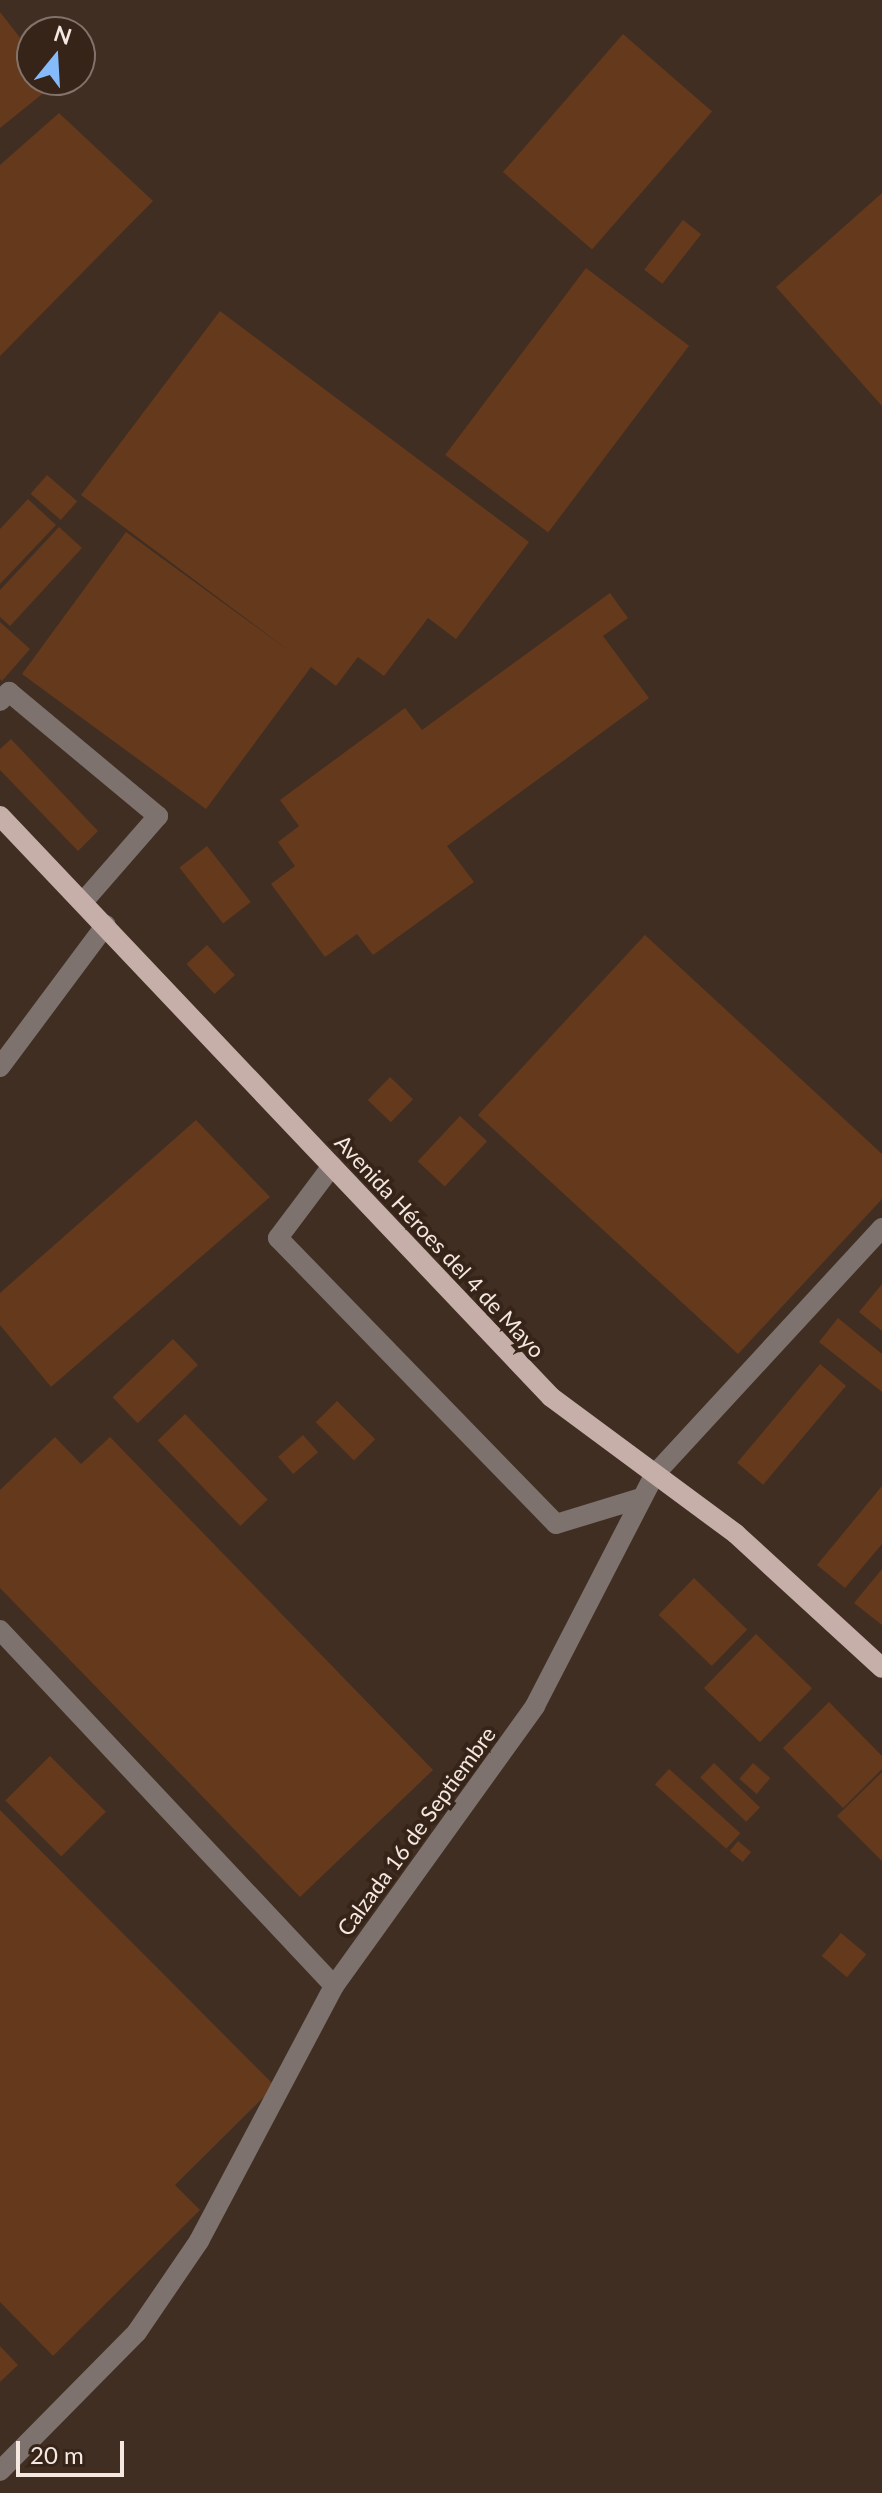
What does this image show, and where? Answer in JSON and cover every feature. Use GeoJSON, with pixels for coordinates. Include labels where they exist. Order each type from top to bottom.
{"type":"FeatureCollection","features":[{"type":"Feature","properties":{"kind":"main road","name":"Avenida Héroes del 4 de Mayo"},"geometry":{"type":"LineString","coordinates":[[0,816],[551,1397],[736,1534],[882,1668]]}},
{"type":"Feature","properties":{"kind":"street"},"geometry":{"type":"LineString","coordinates":[[0,701],[9,692],[158,816],[83,902]]}},
{"type":"Feature","properties":{"kind":"street"},"geometry":{"type":"LineString","coordinates":[[0,1067],[106,925]]}},
{"type":"Feature","properties":{"kind":"street"},"geometry":{"type":"LineString","coordinates":[[332,1166],[278,1238],[556,1524],[638,1499]]}},
{"type":"Feature","properties":{"kind":"street","name":"Calzada 16 de Septiembre"},"geometry":{"type":"LineString","coordinates":[[0,2471],[137,2332],[199,2241],[334,1986],[535,1706],[638,1499],[655,1474],[882,1228]]}},
{"type":"Feature","properties":{"kind":"street"},"geometry":{"type":"LineString","coordinates":[[0,1630],[334,1986]]}},
{"type":"Feature","properties":{"kind":"building"},"geometry":{"type":"Polygon","coordinates":[[[0,12],[16,32],[16,96],[40,96],[0,128],[0,12]]]}},
{"type":"Feature","properties":{"kind":"building"},"geometry":{"type":"Polygon","coordinates":[[[623,34],[712,111],[592,250],[503,172],[623,34]]]}},
{"type":"Feature","properties":{"kind":"building"},"geometry":{"type":"Polygon","coordinates":[[[59,113],[153,201],[0,356],[0,165],[59,113]]]}},
{"type":"Feature","properties":{"kind":"building"},"geometry":{"type":"Polygon","coordinates":[[[882,193],[882,406],[776,287],[882,193]]]}},
{"type":"Feature","properties":{"kind":"building"},"geometry":{"type":"Polygon","coordinates":[[[683,220],[701,234],[662,284],[644,270],[683,220]]]}},
{"type":"Feature","properties":{"kind":"building"},"geometry":{"type":"Polygon","coordinates":[[[586,268],[689,346],[548,533],[445,455],[586,268]]]}},
{"type":"Feature","properties":{"kind":"building"},"geometry":{"type":"Polygon","coordinates":[[[220,311],[529,542],[456,639],[428,618],[384,676],[358,657],[336,686],[311,667],[206,809],[22,674],[126,532],[288,650],[81,495],[220,311]]]}},
{"type":"Feature","properties":{"kind":"building"},"geometry":{"type":"Polygon","coordinates":[[[47,475],[77,501],[61,520],[31,494],[47,475]]]}},
{"type":"Feature","properties":{"kind":"building"},"geometry":{"type":"Polygon","coordinates":[[[28,499],[56,525],[0,584],[0,529],[28,499]]]}},
{"type":"Feature","properties":{"kind":"building"},"geometry":{"type":"Polygon","coordinates":[[[59,527],[82,548],[10,626],[0,617],[0,590],[59,527]]]}},
{"type":"Feature","properties":{"kind":"building"},"geometry":{"type":"Polygon","coordinates":[[[610,593],[628,618],[603,636],[649,698],[447,846],[474,882],[373,955],[357,934],[325,957],[271,884],[295,866],[278,842],[299,826],[280,800],[405,708],[422,730],[610,593]]]}},
{"type":"Feature","properties":{"kind":"building"},"geometry":{"type":"Polygon","coordinates":[[[0,622],[30,649],[2,681],[0,679],[0,622]]]}},
{"type":"Feature","properties":{"kind":"building"},"geometry":{"type":"Polygon","coordinates":[[[11,739],[98,831],[78,851],[0,770],[0,749],[11,739]]]}},
{"type":"Feature","properties":{"kind":"building"},"geometry":{"type":"Polygon","coordinates":[[[207,846],[251,902],[223,923],[179,868],[207,846]]]}},
{"type":"Feature","properties":{"kind":"building"},"geometry":{"type":"Polygon","coordinates":[[[645,935],[882,1154],[882,1199],[738,1354],[478,1115],[645,935]]]}},
{"type":"Feature","properties":{"kind":"building"},"geometry":{"type":"Polygon","coordinates":[[[207,945],[235,975],[214,994],[187,964],[207,945]]]}},
{"type":"Feature","properties":{"kind":"building"},"geometry":{"type":"Polygon","coordinates":[[[390,1077],[413,1099],[391,1122],[368,1100],[390,1077]]]}},
{"type":"Feature","properties":{"kind":"building"},"geometry":{"type":"Polygon","coordinates":[[[460,1116],[487,1141],[445,1187],[418,1161],[460,1116]]]}},
{"type":"Feature","properties":{"kind":"building"},"geometry":{"type":"Polygon","coordinates":[[[196,1120],[270,1197],[51,1387],[0,1325],[0,1293],[196,1120]]]}},
{"type":"Feature","properties":{"kind":"building"},"geometry":{"type":"Polygon","coordinates":[[[882,1284],[882,1331],[859,1312],[882,1284]]]}},
{"type":"Feature","properties":{"kind":"building"},"geometry":{"type":"Polygon","coordinates":[[[838,1318],[882,1354],[882,1392],[819,1342],[838,1318]]]}},
{"type":"Feature","properties":{"kind":"building"},"geometry":{"type":"Polygon","coordinates":[[[173,1339],[198,1365],[138,1423],[113,1397],[173,1339]]]}},
{"type":"Feature","properties":{"kind":"building"},"geometry":{"type":"Polygon","coordinates":[[[820,1364],[846,1386],[763,1485],[737,1463],[820,1364]]]}},
{"type":"Feature","properties":{"kind":"building"},"geometry":{"type":"Polygon","coordinates":[[[337,1401],[375,1439],[354,1460],[316,1422],[337,1401]]]}},
{"type":"Feature","properties":{"kind":"building"},"geometry":{"type":"Polygon","coordinates":[[[185,1414],[268,1500],[240,1526],[158,1440],[185,1414]]]}},
{"type":"Feature","properties":{"kind":"building"},"geometry":{"type":"Polygon","coordinates":[[[303,1435],[318,1452],[293,1474],[278,1457],[303,1435]]]}},
{"type":"Feature","properties":{"kind":"building"},"geometry":{"type":"Polygon","coordinates":[[[55,1437],[81,1464],[110,1437],[433,1770],[300,1897],[0,1588],[0,1490],[55,1437]]]}},
{"type":"Feature","properties":{"kind":"building"},"geometry":{"type":"Polygon","coordinates":[[[882,1486],[882,1544],[845,1588],[817,1565],[882,1486]]]}},
{"type":"Feature","properties":{"kind":"building"},"geometry":{"type":"Polygon","coordinates":[[[882,1569],[882,1625],[854,1603],[882,1569]]]}},
{"type":"Feature","properties":{"kind":"building"},"geometry":{"type":"Polygon","coordinates":[[[694,1578],[747,1629],[712,1666],[659,1615],[694,1578]]]}},
{"type":"Feature","properties":{"kind":"building"},"geometry":{"type":"Polygon","coordinates":[[[756,1634],[812,1688],[760,1742],[704,1688],[756,1634]]]}},
{"type":"Feature","properties":{"kind":"building"},"geometry":{"type":"Polygon","coordinates":[[[829,1702],[882,1756],[882,1769],[843,1808],[783,1748],[829,1702]]]}},
{"type":"Feature","properties":{"kind":"building"},"geometry":{"type":"Polygon","coordinates":[[[50,1756],[106,1812],[61,1856],[5,1801],[50,1756]]]}},
{"type":"Feature","properties":{"kind":"building"},"geometry":{"type":"Polygon","coordinates":[[[714,1763],[760,1807],[746,1822],[700,1777],[714,1763]]]}},
{"type":"Feature","properties":{"kind":"building"},"geometry":{"type":"Polygon","coordinates":[[[753,1763],[770,1778],[757,1794],[739,1779],[753,1763]]]}},
{"type":"Feature","properties":{"kind":"building"},"geometry":{"type":"Polygon","coordinates":[[[669,1769],[740,1833],[726,1849],[655,1785],[669,1769]]]}},
{"type":"Feature","properties":{"kind":"building"},"geometry":{"type":"Polygon","coordinates":[[[882,1772],[882,1861],[837,1816],[882,1772]]]}},
{"type":"Feature","properties":{"kind":"building"},"geometry":{"type":"Polygon","coordinates":[[[0,1810],[275,2086],[175,2185],[200,2210],[53,2356],[0,2302],[0,1810]]]}},
{"type":"Feature","properties":{"kind":"building"},"geometry":{"type":"Polygon","coordinates":[[[738,1841],[751,1852],[743,1862],[730,1851],[738,1841]]]}},
{"type":"Feature","properties":{"kind":"building"},"geometry":{"type":"Polygon","coordinates":[[[841,1933],[866,1954],[847,1977],[822,1956],[841,1933]]]}},
{"type":"Feature","properties":{"kind":"building"},"geometry":{"type":"Polygon","coordinates":[[[0,2346],[18,2365],[0,2382],[0,2346]]]}}]}
